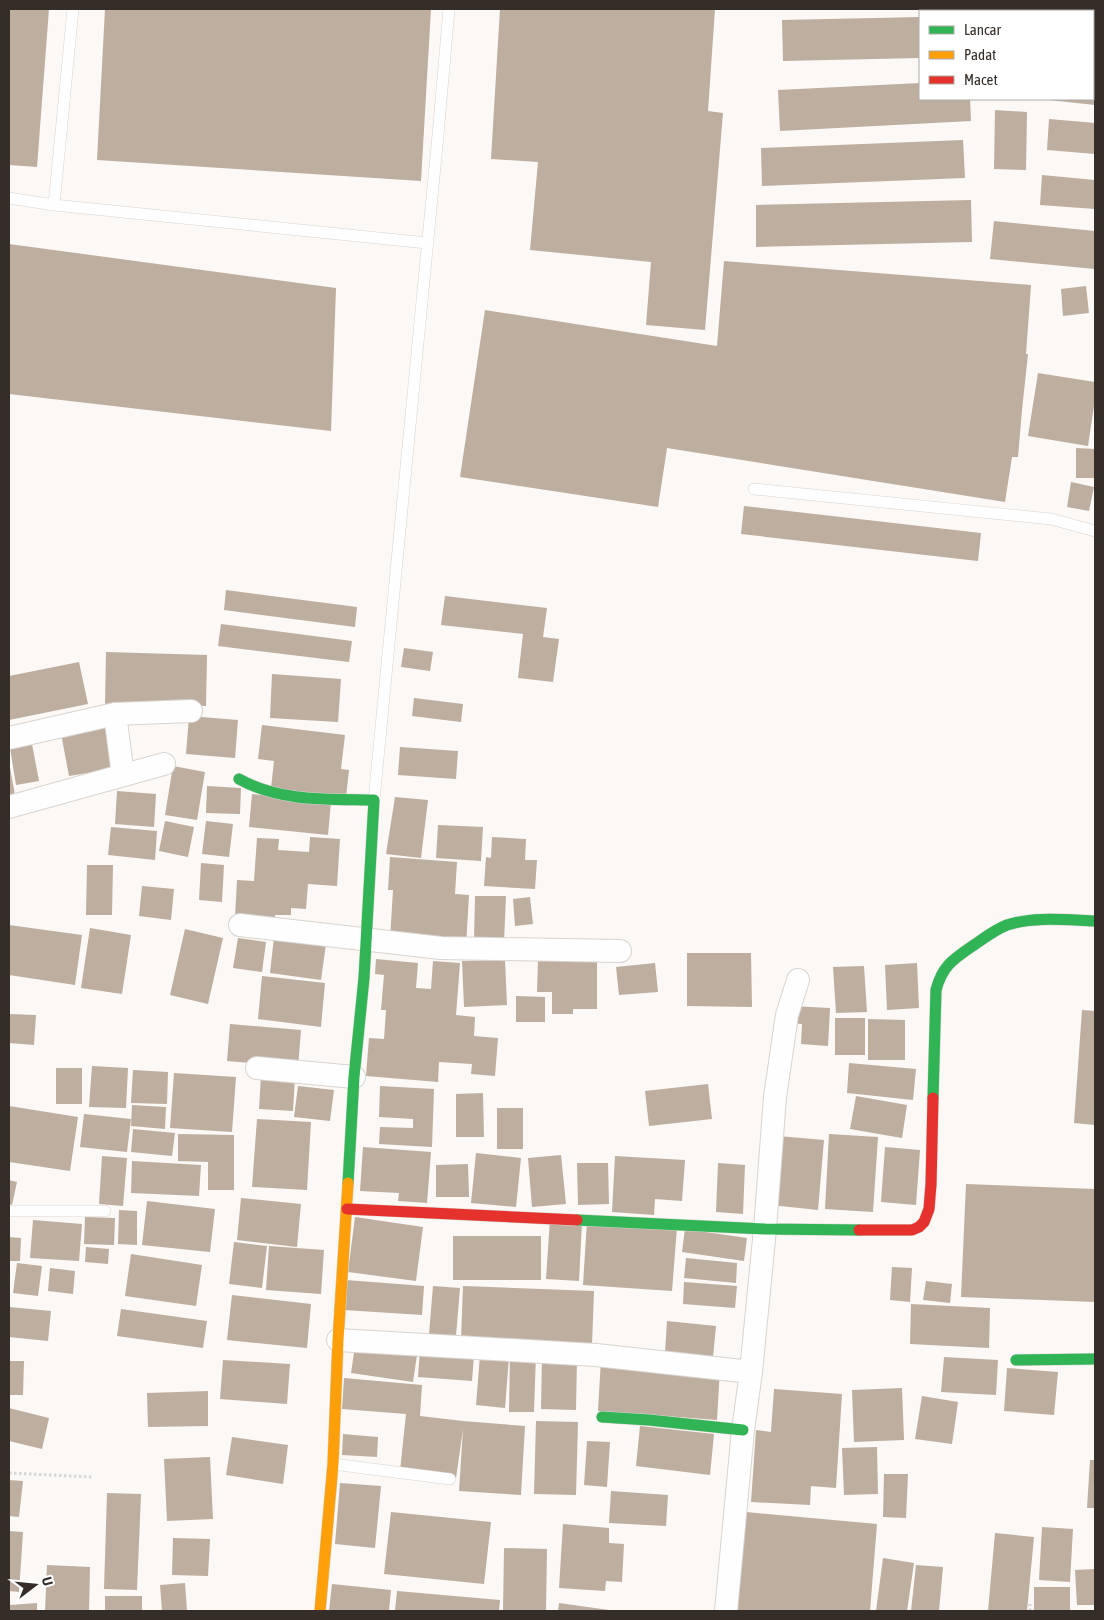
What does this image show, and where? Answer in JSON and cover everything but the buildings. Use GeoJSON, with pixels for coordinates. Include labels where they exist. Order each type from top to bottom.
{"type":"FeatureCollection","features":[{"type":"Feature","properties":{"kind":"street"},"geometry":{"type":"LineString","coordinates":[[9,738],[115,714],[191,711]]}},
{"type":"Feature","properties":{"kind":"street"},"geometry":{"type":"LineString","coordinates":[[115,714],[123,775]]}},
{"type":"Feature","properties":{"kind":"street"},"geometry":{"type":"LineString","coordinates":[[9,807],[164,764]]}},
{"type":"Feature","properties":{"kind":"street"},"geometry":{"type":"LineString","coordinates":[[239,779],[262,790],[272,792],[298,796],[374,800],[367,939],[354,1077],[338,1340],[333,1464],[320,1611]]}},
{"type":"Feature","properties":{"kind":"street"},"geometry":{"type":"LineString","coordinates":[[347,1209],[765,1229],[911,1231],[920,1227],[929,1212],[936,990],[939,976],[946,965],[957,956],[997,929],[1008,925],[1038,921],[1095,921]]}},
{"type":"Feature","properties":{"kind":"street"},"geometry":{"type":"LineString","coordinates":[[240,925],[441,948],[620,951]]}},
{"type":"Feature","properties":{"kind":"street"},"geometry":{"type":"LineString","coordinates":[[726,1611],[765,1229],[775,1098],[787,1015],[798,980]]}},
{"type":"Feature","properties":{"kind":"street"},"geometry":{"type":"LineString","coordinates":[[258,1068],[354,1077]]}},
{"type":"Feature","properties":{"kind":"street"},"geometry":{"type":"LineString","coordinates":[[338,1340],[596,1355],[751,1372]]}},
{"type":"Feature","properties":{"kind":"street"},"geometry":{"type":"LineString","coordinates":[[1016,1360],[1095,1360]]}},
{"type":"Feature","properties":{"kind":"street"},"geometry":{"type":"LineString","coordinates":[[602,1417],[743,1430]]}},
{"type":"Feature","properties":{"kind":"lane"},"geometry":{"type":"LineString","coordinates":[[54,205],[73,9]]}},
{"type":"Feature","properties":{"kind":"lane"},"geometry":{"type":"LineString","coordinates":[[374,800],[448,9]]}},
{"type":"Feature","properties":{"kind":"lane"},"geometry":{"type":"LineString","coordinates":[[9,198],[54,205],[427,243]]}},
{"type":"Feature","properties":{"kind":"lane"},"geometry":{"type":"LineString","coordinates":[[754,489],[1052,519],[1095,531]]}},
{"type":"Feature","properties":{"kind":"lane"},"geometry":{"type":"LineString","coordinates":[[9,1211],[105,1212]]}},
{"type":"Feature","properties":{"kind":"lane"},"geometry":{"type":"LineString","coordinates":[[333,1464],[450,1479]]}},
{"type":"Feature","properties":{"kind":"path"},"geometry":{"type":"LineString","coordinates":[[9,1473],[92,1478]]}},
{"type":"Feature","properties":{"kind":"path"},"geometry":{"type":"LineString","coordinates":[[1030,1604],[1030,1611]]}},
{"type":"Feature","properties":{"kind":"traffic: fast"},"geometry":{"type":"LineString","coordinates":[[239,779],[271,792],[305,798],[374,800],[364,978],[354,1077],[348,1183]]}},
{"type":"Feature","properties":{"kind":"traffic: fast"},"geometry":{"type":"LineString","coordinates":[[933,1098],[936,990],[941,975],[949,965],[958,956],[984,938],[1007,925],[1028,920],[1062,919],[1095,921]]}},
{"type":"Feature","properties":{"kind":"traffic: fast"},"geometry":{"type":"LineString","coordinates":[[577,1220],[765,1229],[859,1230]]}},
{"type":"Feature","properties":{"kind":"traffic: fast"},"geometry":{"type":"LineString","coordinates":[[1016,1360],[1095,1359]]}},
{"type":"Feature","properties":{"kind":"traffic: fast"},"geometry":{"type":"LineString","coordinates":[[602,1417],[743,1430]]}},
{"type":"Feature","properties":{"kind":"traffic: slow"},"geometry":{"type":"LineString","coordinates":[[320,1611],[333,1464],[338,1340],[348,1183]]}},
{"type":"Feature","properties":{"kind":"traffic: jam"},"geometry":{"type":"LineString","coordinates":[[859,1230],[912,1230],[924,1222],[929,1209],[931,1184],[933,1098]]}},
{"type":"Feature","properties":{"kind":"traffic: jam"},"geometry":{"type":"LineString","coordinates":[[347,1209],[577,1220]]}}]}
